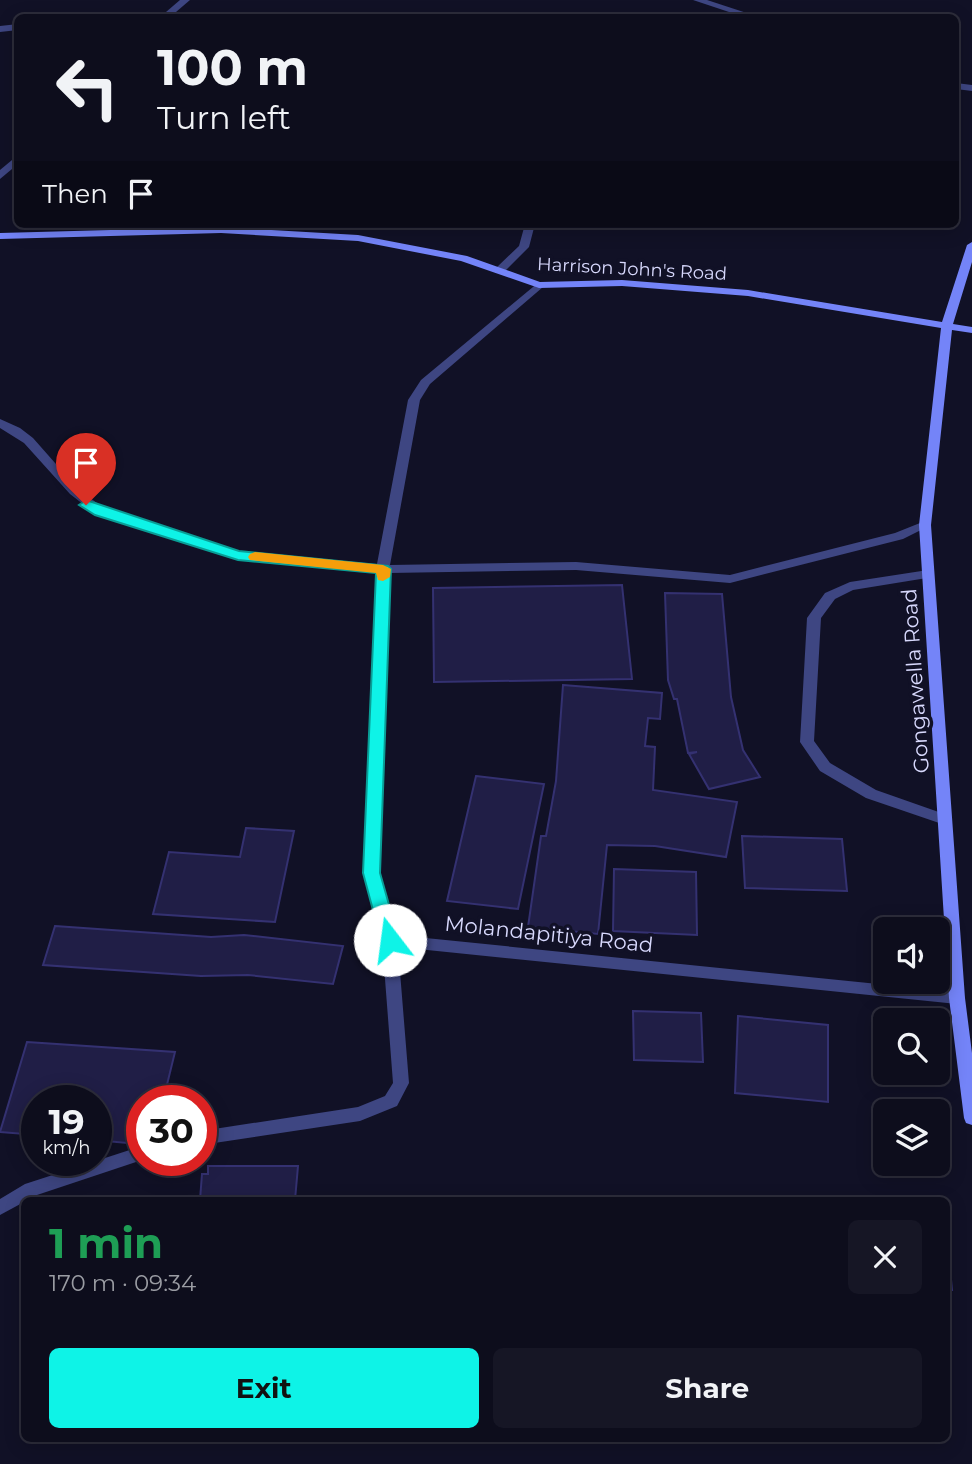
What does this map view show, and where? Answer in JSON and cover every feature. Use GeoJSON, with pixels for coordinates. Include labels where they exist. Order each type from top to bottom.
{"type":"FeatureCollection","features":[{"type":"Feature","properties":{"kind":"street"},"geometry":{"type":"LineString","coordinates":[[168,14],[186,0]]}},
{"type":"Feature","properties":{"kind":"street"},"geometry":{"type":"LineString","coordinates":[[697,0],[744,14]]}},
{"type":"Feature","properties":{"kind":"street"},"geometry":{"type":"LineString","coordinates":[[0,176],[14,162]]}},
{"type":"Feature","properties":{"kind":"street"},"geometry":{"type":"LineString","coordinates":[[499,271],[524,247],[529,228]]}},
{"type":"Feature","properties":{"kind":"street","name":"Harrison John's Road"},"geometry":{"type":"LineString","coordinates":[[0,236],[222,230],[358,237],[463,258],[539,285],[622,283],[748,293],[972,330]]}},
{"type":"Feature","properties":{"kind":"street","name":"Gongawella Road"},"geometry":{"type":"LineString","coordinates":[[972,245],[947,325],[925,525],[957,998],[972,1118]]}},
{"type":"Feature","properties":{"kind":"street"},"geometry":{"type":"LineString","coordinates":[[217,1136],[360,1114],[391,1101],[401,1083],[390,940],[371,873],[383,569],[414,400],[425,382],[539,285]]}},
{"type":"Feature","properties":{"kind":"street"},"geometry":{"type":"LineString","coordinates":[[0,423],[23,433],[86,505],[100,512],[238,555],[383,569],[576,566],[730,579],[899,536],[925,525]]}},
{"type":"Feature","properties":{"kind":"street"},"geometry":{"type":"LineString","coordinates":[[928,574],[850,586],[830,596],[814,618],[807,742],[825,767],[871,794],[945,820]]}},
{"type":"Feature","properties":{"kind":"street","name":"Molandapitiya Road"},"geometry":{"type":"LineString","coordinates":[[390,940],[957,998]]}},
{"type":"Feature","properties":{"kind":"street"},"geometry":{"type":"LineString","coordinates":[[0,1208],[31,1189],[126,1158]]}},
{"type":"Feature","properties":{"kind":"building"},"geometry":{"type":"Polygon","coordinates":[[[622,585],[632,679],[434,682],[433,588],[622,585]]]}},
{"type":"Feature","properties":{"kind":"building"},"geometry":{"type":"Polygon","coordinates":[[[665,593],[722,594],[731,697],[743,750],[760,777],[709,789],[689,754],[697,752],[688,753],[677,699],[674,699],[668,680],[665,593]]]}},
{"type":"Feature","properties":{"kind":"building"},"geometry":{"type":"Polygon","coordinates":[[[563,685],[662,693],[660,719],[648,718],[645,746],[655,747],[653,790],[737,802],[726,857],[655,846],[607,845],[598,934],[528,927],[541,836],[546,836],[556,781],[563,685]]]}},
{"type":"Feature","properties":{"kind":"building"},"geometry":{"type":"Polygon","coordinates":[[[476,776],[544,784],[518,909],[447,901],[476,776]]]}},
{"type":"Feature","properties":{"kind":"building"},"geometry":{"type":"Polygon","coordinates":[[[246,828],[294,831],[275,922],[153,914],[169,852],[240,857],[246,828]]]}},
{"type":"Feature","properties":{"kind":"building"},"geometry":{"type":"Polygon","coordinates":[[[742,836],[842,839],[847,891],[745,888],[742,836]]]}},
{"type":"Feature","properties":{"kind":"building"},"geometry":{"type":"Polygon","coordinates":[[[614,869],[696,872],[697,935],[613,931],[614,869]]]}},
{"type":"Feature","properties":{"kind":"building"},"geometry":{"type":"Polygon","coordinates":[[[55,926],[211,937],[244,935],[343,946],[333,984],[248,975],[201,976],[43,965],[55,926]]]}},
{"type":"Feature","properties":{"kind":"building"},"geometry":{"type":"Polygon","coordinates":[[[633,1011],[701,1013],[703,1062],[634,1060],[633,1011]]]}},
{"type":"Feature","properties":{"kind":"building"},"geometry":{"type":"Polygon","coordinates":[[[738,1016],[828,1025],[828,1102],[735,1093],[738,1016]]]}},
{"type":"Feature","properties":{"kind":"building"},"geometry":{"type":"Polygon","coordinates":[[[27,1042],[175,1052],[167,1085],[126,1085],[126,1143],[112,1142],[112,1085],[21,1085],[21,1134],[0,1132],[27,1042]]]}},
{"type":"Feature","properties":{"kind":"building"},"geometry":{"type":"Polygon","coordinates":[[[217,1166],[298,1166],[295,1197],[200,1197],[202,1176],[217,1176],[217,1166]]]}},
{"type":"Feature","properties":{"kind":"slow traffic"},"geometry":{"type":"LineString","coordinates":[[255,557],[383,569],[383,577]]}},
{"type":"Feature","properties":{"kind":"route"},"geometry":{"type":"LineString","coordinates":[[86,505],[100,512],[238,555],[383,569],[371,873],[390,940]]}}]}
